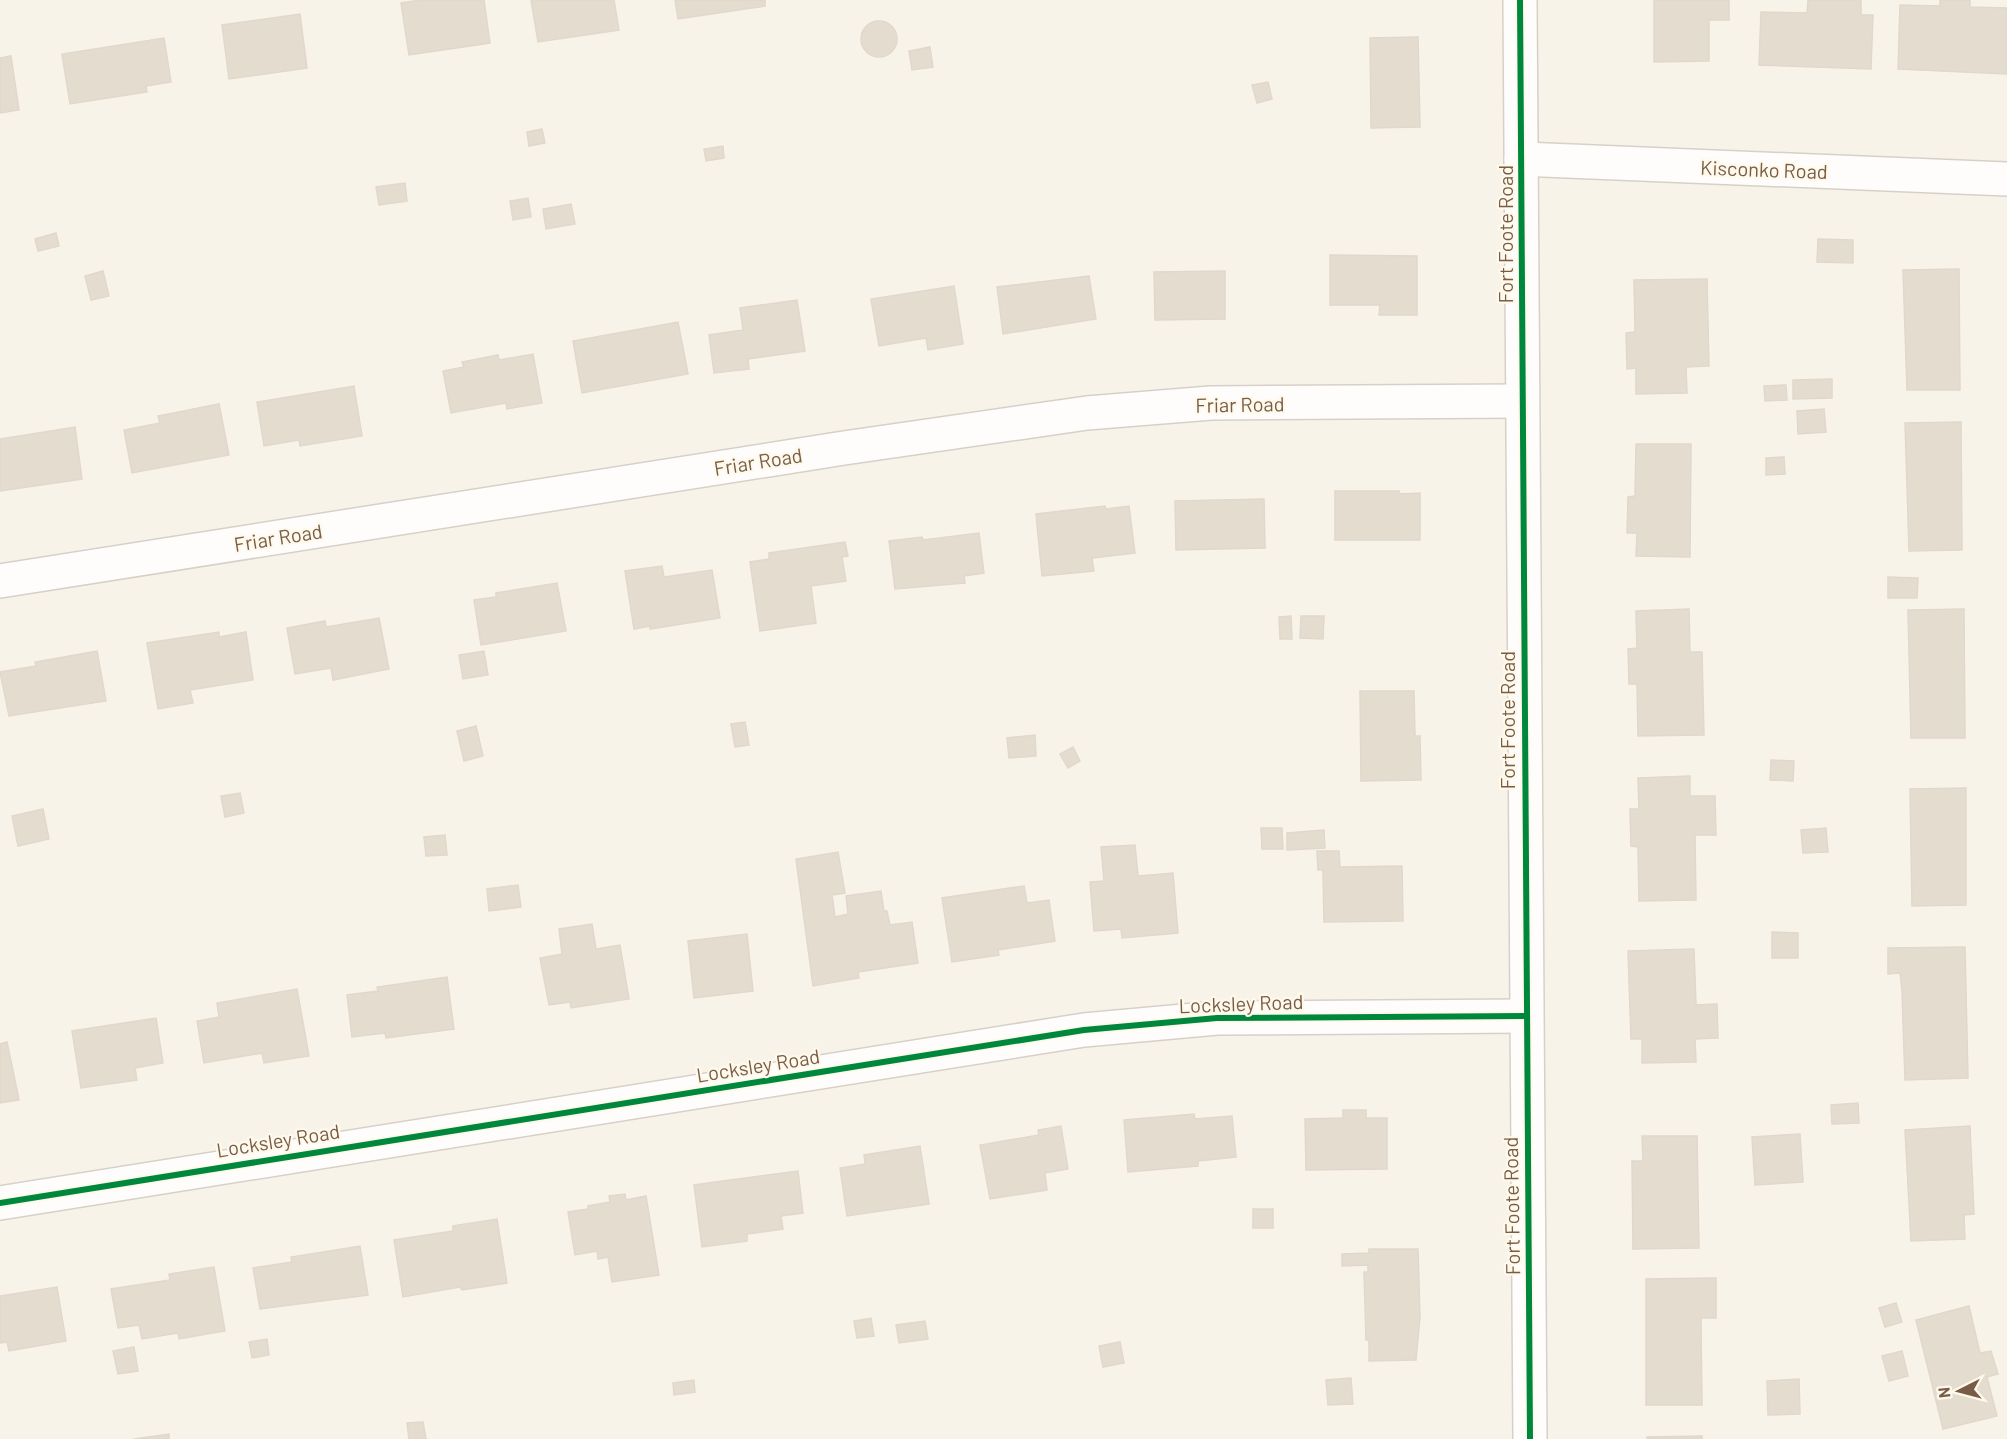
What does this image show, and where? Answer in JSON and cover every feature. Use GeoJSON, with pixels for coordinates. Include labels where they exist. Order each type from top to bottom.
{"type":"FeatureCollection","features":[{"type":"Feature","properties":{"kind":"street","name":"Fort Foote Road"},"geometry":{"type":"LineString","coordinates":[[1520,0],[1530,1439]]}},
{"type":"Feature","properties":{"kind":"street","name":"Kisconko Road"},"geometry":{"type":"LineString","coordinates":[[1521,159],[2007,179]]}},
{"type":"Feature","properties":{"kind":"street","name":"Friar Road"},"geometry":{"type":"LineString","coordinates":[[0,581],[844,448],[1087,413],[1211,403],[1521,401]]}},
{"type":"Feature","properties":{"kind":"street","name":"Locksley Road"},"geometry":{"type":"LineString","coordinates":[[0,1203],[1084,1030],[1217,1018],[1526,1016]]}},
{"type":"Feature","properties":{"kind":"building"},"geometry":{"type":"Polygon","coordinates":[[[421,0],[484,0],[490,43],[409,55],[401,3],[421,0]]]}},
{"type":"Feature","properties":{"kind":"building"},"geometry":{"type":"Polygon","coordinates":[[[531,0],[614,0],[619,30],[538,42],[531,0]]]}},
{"type":"Feature","properties":{"kind":"building"},"geometry":{"type":"Polygon","coordinates":[[[675,0],[765,0],[765,6],[678,19],[675,0]]]}},
{"type":"Feature","properties":{"kind":"building"},"geometry":{"type":"Polygon","coordinates":[[[1654,0],[1729,0],[1729,20],[1709,20],[1709,61],[1654,62],[1654,0]]]}},
{"type":"Feature","properties":{"kind":"building"},"geometry":{"type":"Polygon","coordinates":[[[1808,0],[1861,0],[1861,15],[1873,15],[1871,69],[1759,65],[1761,12],[1807,13],[1808,0]]]}},
{"type":"Feature","properties":{"kind":"building"},"geometry":{"type":"Polygon","coordinates":[[[1940,0],[1970,0],[1970,7],[2007,8],[2007,74],[1898,69],[1900,5],[1940,6],[1940,0]]]}},
{"type":"Feature","properties":{"kind":"building"},"geometry":{"type":"Polygon","coordinates":[[[300,14],[307,68],[229,79],[222,25],[300,14]]]}},
{"type":"Feature","properties":{"kind":"building"},"geometry":{"type":"Polygon","coordinates":[[[879,21],[892,26],[897,39],[892,52],[879,57],[866,52],[861,39],[866,26],[879,21]]]}},
{"type":"Feature","properties":{"kind":"building"},"geometry":{"type":"Polygon","coordinates":[[[1418,37],[1420,127],[1371,128],[1370,38],[1418,37]]]}},
{"type":"Feature","properties":{"kind":"building"},"geometry":{"type":"Polygon","coordinates":[[[164,38],[171,82],[146,86],[147,92],[70,104],[62,54],[164,38]]]}},
{"type":"Feature","properties":{"kind":"building"},"geometry":{"type":"Polygon","coordinates":[[[930,47],[933,67],[912,70],[909,51],[930,47]]]}},
{"type":"Feature","properties":{"kind":"building"},"geometry":{"type":"Polygon","coordinates":[[[11,56],[19,110],[0,113],[0,58],[11,56]]]}},
{"type":"Feature","properties":{"kind":"building"},"geometry":{"type":"Polygon","coordinates":[[[1268,82],[1272,99],[1257,103],[1252,85],[1268,82]]]}},
{"type":"Feature","properties":{"kind":"building"},"geometry":{"type":"Polygon","coordinates":[[[542,129],[545,143],[529,146],[527,132],[542,129]]]}},
{"type":"Feature","properties":{"kind":"building"},"geometry":{"type":"Polygon","coordinates":[[[723,146],[724,158],[706,161],[704,149],[723,146]]]}},
{"type":"Feature","properties":{"kind":"building"},"geometry":{"type":"Polygon","coordinates":[[[405,183],[407,201],[379,205],[376,187],[405,183]]]}},
{"type":"Feature","properties":{"kind":"building"},"geometry":{"type":"Polygon","coordinates":[[[528,198],[531,217],[513,220],[510,201],[528,198]]]}},
{"type":"Feature","properties":{"kind":"building"},"geometry":{"type":"Polygon","coordinates":[[[571,204],[575,224],[546,229],[543,209],[571,204]]]}},
{"type":"Feature","properties":{"kind":"building"},"geometry":{"type":"Polygon","coordinates":[[[56,233],[59,246],[38,251],[35,239],[56,233]]]}},
{"type":"Feature","properties":{"kind":"building"},"geometry":{"type":"Polygon","coordinates":[[[1818,239],[1853,240],[1853,263],[1817,262],[1818,239]]]}},
{"type":"Feature","properties":{"kind":"building"},"geometry":{"type":"Polygon","coordinates":[[[1330,255],[1417,256],[1417,315],[1379,315],[1380,305],[1330,305],[1330,255]]]}},
{"type":"Feature","properties":{"kind":"building"},"geometry":{"type":"Polygon","coordinates":[[[1959,269],[1960,390],[1907,390],[1903,270],[1959,269]]]}},
{"type":"Feature","properties":{"kind":"building"},"geometry":{"type":"Polygon","coordinates":[[[103,271],[109,296],[91,300],[85,276],[103,271]]]}},
{"type":"Feature","properties":{"kind":"building"},"geometry":{"type":"Polygon","coordinates":[[[1225,271],[1225,319],[1155,320],[1154,272],[1225,271]]]}},
{"type":"Feature","properties":{"kind":"building"},"geometry":{"type":"Polygon","coordinates":[[[1089,276],[1096,319],[1003,334],[997,287],[1089,276]]]}},
{"type":"Feature","properties":{"kind":"building"},"geometry":{"type":"Polygon","coordinates":[[[1707,279],[1709,366],[1686,367],[1687,393],[1636,394],[1636,368],[1627,369],[1626,333],[1635,332],[1634,280],[1707,279]]]}},
{"type":"Feature","properties":{"kind":"building"},"geometry":{"type":"Polygon","coordinates":[[[954,286],[963,344],[928,350],[926,338],[879,346],[871,299],[954,286]]]}},
{"type":"Feature","properties":{"kind":"building"},"geometry":{"type":"Polygon","coordinates":[[[797,300],[805,351],[748,359],[749,369],[714,373],[709,335],[743,330],[740,308],[797,300]]]}},
{"type":"Feature","properties":{"kind":"building"},"geometry":{"type":"Polygon","coordinates":[[[678,322],[688,374],[582,393],[573,341],[678,322]]]}},
{"type":"Feature","properties":{"kind":"building"},"geometry":{"type":"Polygon","coordinates":[[[533,354],[542,403],[507,409],[506,403],[451,413],[443,371],[464,367],[462,362],[498,355],[499,360],[533,354]]]}},
{"type":"Feature","properties":{"kind":"building"},"geometry":{"type":"Polygon","coordinates":[[[1832,379],[1832,398],[1793,399],[1793,380],[1832,379]]]}},
{"type":"Feature","properties":{"kind":"building"},"geometry":{"type":"Polygon","coordinates":[[[1786,385],[1787,400],[1765,401],[1764,386],[1786,385]]]}},
{"type":"Feature","properties":{"kind":"building"},"geometry":{"type":"Polygon","coordinates":[[[354,386],[362,436],[300,446],[299,440],[264,446],[257,402],[354,386]]]}},
{"type":"Feature","properties":{"kind":"building"},"geometry":{"type":"Polygon","coordinates":[[[219,404],[229,455],[132,473],[124,430],[160,423],[158,416],[219,404]]]}},
{"type":"Feature","properties":{"kind":"building"},"geometry":{"type":"Polygon","coordinates":[[[1824,409],[1826,432],[1798,434],[1797,411],[1824,409]]]}},
{"type":"Feature","properties":{"kind":"building"},"geometry":{"type":"Polygon","coordinates":[[[1961,422],[1962,550],[1909,551],[1905,423],[1961,422]]]}},
{"type":"Feature","properties":{"kind":"building"},"geometry":{"type":"Polygon","coordinates":[[[75,427],[82,479],[0,491],[0,439],[75,427]]]}},
{"type":"Feature","properties":{"kind":"building"},"geometry":{"type":"Polygon","coordinates":[[[1636,444],[1691,444],[1690,557],[1636,556],[1637,533],[1627,533],[1628,497],[1635,496],[1636,444]]]}},
{"type":"Feature","properties":{"kind":"building"},"geometry":{"type":"Polygon","coordinates":[[[1784,457],[1785,474],[1766,475],[1766,458],[1784,457]]]}},
{"type":"Feature","properties":{"kind":"building"},"geometry":{"type":"Polygon","coordinates":[[[1335,491],[1420,493],[1420,540],[1335,540],[1335,491]]]}},
{"type":"Feature","properties":{"kind":"building"},"geometry":{"type":"Polygon","coordinates":[[[1264,499],[1265,548],[1176,550],[1175,501],[1264,499]]]}},
{"type":"Feature","properties":{"kind":"building"},"geometry":{"type":"Polygon","coordinates":[[[1105,506],[1106,509],[1129,506],[1135,553],[1092,558],[1094,571],[1042,576],[1036,514],[1105,506]]]}},
{"type":"Feature","properties":{"kind":"building"},"geometry":{"type":"Polygon","coordinates":[[[979,533],[984,573],[964,576],[965,583],[895,589],[889,541],[922,537],[923,540],[979,533]]]}},
{"type":"Feature","properties":{"kind":"building"},"geometry":{"type":"Polygon","coordinates":[[[845,542],[848,556],[842,557],[846,581],[811,586],[816,623],[760,631],[750,562],[769,559],[769,553],[845,542]]]}},
{"type":"Feature","properties":{"kind":"building"},"geometry":{"type":"Polygon","coordinates":[[[662,566],[664,577],[712,570],[720,618],[650,629],[650,626],[634,629],[625,571],[662,566]]]}},
{"type":"Feature","properties":{"kind":"building"},"geometry":{"type":"Polygon","coordinates":[[[1888,577],[1918,578],[1917,598],[1888,598],[1888,577]]]}},
{"type":"Feature","properties":{"kind":"building"},"geometry":{"type":"Polygon","coordinates":[[[557,583],[566,631],[481,645],[474,600],[496,597],[496,593],[557,583]]]}},
{"type":"Feature","properties":{"kind":"building"},"geometry":{"type":"Polygon","coordinates":[[[1689,609],[1690,652],[1702,652],[1704,735],[1638,736],[1637,684],[1629,684],[1628,649],[1637,648],[1636,611],[1689,609]]]}},
{"type":"Feature","properties":{"kind":"building"},"geometry":{"type":"Polygon","coordinates":[[[1964,609],[1965,738],[1911,738],[1908,610],[1964,609]]]}},
{"type":"Feature","properties":{"kind":"building"},"geometry":{"type":"Polygon","coordinates":[[[1291,616],[1292,639],[1280,639],[1279,617],[1291,616]]]}},
{"type":"Feature","properties":{"kind":"building"},"geometry":{"type":"Polygon","coordinates":[[[1301,616],[1324,616],[1323,639],[1300,638],[1301,616]]]}},
{"type":"Feature","properties":{"kind":"building"},"geometry":{"type":"Polygon","coordinates":[[[379,618],[389,669],[333,680],[331,668],[295,674],[287,628],[325,621],[326,627],[379,618]]]}},
{"type":"Feature","properties":{"kind":"building"},"geometry":{"type":"Polygon","coordinates":[[[219,632],[219,637],[246,632],[253,680],[190,690],[193,703],[158,709],[147,643],[219,632]]]}},
{"type":"Feature","properties":{"kind":"building"},"geometry":{"type":"Polygon","coordinates":[[[97,651],[106,701],[9,716],[0,672],[36,666],[35,662],[97,651]]]}},
{"type":"Feature","properties":{"kind":"building"},"geometry":{"type":"Polygon","coordinates":[[[484,651],[488,675],[463,679],[459,655],[484,651]]]}},
{"type":"Feature","properties":{"kind":"building"},"geometry":{"type":"Polygon","coordinates":[[[1360,691],[1414,691],[1415,736],[1420,736],[1421,780],[1361,781],[1360,691]]]}},
{"type":"Feature","properties":{"kind":"building"},"geometry":{"type":"Polygon","coordinates":[[[745,722],[749,745],[735,747],[731,724],[745,722]]]}},
{"type":"Feature","properties":{"kind":"building"},"geometry":{"type":"Polygon","coordinates":[[[476,726],[483,756],[464,761],[457,731],[476,726]]]}},
{"type":"Feature","properties":{"kind":"building"},"geometry":{"type":"Polygon","coordinates":[[[1035,735],[1036,756],[1009,758],[1007,738],[1035,735]]]}},
{"type":"Feature","properties":{"kind":"building"},"geometry":{"type":"Polygon","coordinates":[[[1073,747],[1080,761],[1068,768],[1060,754],[1073,747]]]}},
{"type":"Feature","properties":{"kind":"building"},"geometry":{"type":"Polygon","coordinates":[[[1771,760],[1794,761],[1793,781],[1770,780],[1771,760]]]}},
{"type":"Feature","properties":{"kind":"building"},"geometry":{"type":"Polygon","coordinates":[[[1690,776],[1690,796],[1715,796],[1716,835],[1695,835],[1696,900],[1639,901],[1638,847],[1631,846],[1630,809],[1639,809],[1638,778],[1690,776]]]}},
{"type":"Feature","properties":{"kind":"building"},"geometry":{"type":"Polygon","coordinates":[[[1966,788],[1966,905],[1912,906],[1910,789],[1966,788]]]}},
{"type":"Feature","properties":{"kind":"building"},"geometry":{"type":"Polygon","coordinates":[[[240,793],[244,813],[225,817],[221,796],[240,793]]]}},
{"type":"Feature","properties":{"kind":"building"},"geometry":{"type":"Polygon","coordinates":[[[43,809],[49,839],[18,846],[12,816],[43,809]]]}},
{"type":"Feature","properties":{"kind":"building"},"geometry":{"type":"Polygon","coordinates":[[[1261,828],[1282,828],[1283,849],[1262,849],[1261,828]]]}},
{"type":"Feature","properties":{"kind":"building"},"geometry":{"type":"Polygon","coordinates":[[[1826,828],[1828,852],[1803,853],[1801,830],[1826,828]]]}},
{"type":"Feature","properties":{"kind":"building"},"geometry":{"type":"Polygon","coordinates":[[[1324,830],[1325,848],[1287,850],[1287,833],[1324,830]]]}},
{"type":"Feature","properties":{"kind":"building"},"geometry":{"type":"Polygon","coordinates":[[[445,835],[447,855],[426,856],[424,837],[445,835]]]}},
{"type":"Feature","properties":{"kind":"building"},"geometry":{"type":"Polygon","coordinates":[[[1135,845],[1138,876],[1173,873],[1178,933],[1122,938],[1121,929],[1094,931],[1090,882],[1104,881],[1101,847],[1135,845]]]}},
{"type":"Feature","properties":{"kind":"building"},"geometry":{"type":"Polygon","coordinates":[[[1317,851],[1339,851],[1340,867],[1402,866],[1403,921],[1324,922],[1323,870],[1318,870],[1317,851]]]}},
{"type":"Feature","properties":{"kind":"building"},"geometry":{"type":"Polygon","coordinates":[[[838,852],[845,893],[832,895],[835,917],[848,914],[846,896],[881,891],[884,911],[887,911],[890,925],[912,922],[918,963],[858,972],[859,978],[813,986],[796,859],[838,852]]]}},
{"type":"Feature","properties":{"kind":"building"},"geometry":{"type":"Polygon","coordinates":[[[518,885],[521,907],[489,911],[487,889],[518,885]]]}},
{"type":"Feature","properties":{"kind":"building"},"geometry":{"type":"Polygon","coordinates":[[[1024,886],[1027,903],[1049,900],[1055,941],[998,950],[999,955],[952,962],[942,898],[1024,886]]]}},
{"type":"Feature","properties":{"kind":"building"},"geometry":{"type":"Polygon","coordinates":[[[592,924],[596,949],[620,945],[629,999],[571,1008],[570,1002],[549,1005],[540,958],[562,954],[559,929],[592,924]]]}},
{"type":"Feature","properties":{"kind":"building"},"geometry":{"type":"Polygon","coordinates":[[[1772,932],[1798,933],[1798,958],[1772,958],[1772,932]]]}},
{"type":"Feature","properties":{"kind":"building"},"geometry":{"type":"Polygon","coordinates":[[[747,934],[753,991],[694,998],[688,941],[747,934]]]}},
{"type":"Feature","properties":{"kind":"building"},"geometry":{"type":"Polygon","coordinates":[[[1965,947],[1968,1078],[1905,1080],[1900,973],[1888,974],[1888,948],[1965,947]]]}},
{"type":"Feature","properties":{"kind":"building"},"geometry":{"type":"Polygon","coordinates":[[[1694,949],[1696,1005],[1717,1004],[1718,1038],[1695,1039],[1696,1062],[1642,1063],[1642,1039],[1631,1039],[1628,951],[1694,949]]]}},
{"type":"Feature","properties":{"kind":"building"},"geometry":{"type":"Polygon","coordinates":[[[447,977],[454,1029],[386,1038],[385,1033],[352,1037],[347,995],[378,991],[377,987],[447,977]]]}},
{"type":"Feature","properties":{"kind":"building"},"geometry":{"type":"Polygon","coordinates":[[[297,989],[309,1056],[264,1063],[262,1053],[204,1063],[197,1021],[219,1017],[217,1003],[297,989]]]}},
{"type":"Feature","properties":{"kind":"building"},"geometry":{"type":"Polygon","coordinates":[[[156,1018],[163,1063],[135,1068],[137,1080],[81,1088],[72,1031],[156,1018]]]}},
{"type":"Feature","properties":{"kind":"building"},"geometry":{"type":"Polygon","coordinates":[[[7,1042],[19,1100],[0,1103],[0,1044],[7,1042]]]}},
{"type":"Feature","properties":{"kind":"building"},"geometry":{"type":"Polygon","coordinates":[[[1858,1103],[1859,1123],[1832,1124],[1831,1105],[1858,1103]]]}},
{"type":"Feature","properties":{"kind":"building"},"geometry":{"type":"Polygon","coordinates":[[[1343,1110],[1366,1110],[1366,1118],[1387,1118],[1387,1169],[1306,1170],[1305,1119],[1343,1118],[1343,1110]]]}},
{"type":"Feature","properties":{"kind":"building"},"geometry":{"type":"Polygon","coordinates":[[[1194,1114],[1195,1119],[1232,1116],[1236,1157],[1198,1161],[1198,1166],[1128,1172],[1124,1120],[1194,1114]]]}},
{"type":"Feature","properties":{"kind":"building"},"geometry":{"type":"Polygon","coordinates":[[[1061,1126],[1068,1169],[1045,1173],[1047,1190],[990,1199],[980,1145],[1039,1135],[1038,1130],[1061,1126]]]}},
{"type":"Feature","properties":{"kind":"building"},"geometry":{"type":"Polygon","coordinates":[[[1970,1126],[1974,1214],[1964,1215],[1965,1239],[1911,1241],[1905,1130],[1970,1126]]]}},
{"type":"Feature","properties":{"kind":"building"},"geometry":{"type":"Polygon","coordinates":[[[1800,1134],[1803,1182],[1755,1185],[1752,1137],[1800,1134]]]}},
{"type":"Feature","properties":{"kind":"building"},"geometry":{"type":"Polygon","coordinates":[[[1642,1136],[1697,1136],[1699,1248],[1633,1249],[1632,1161],[1643,1161],[1642,1136]]]}},
{"type":"Feature","properties":{"kind":"building"},"geometry":{"type":"Polygon","coordinates":[[[920,1146],[929,1204],[847,1216],[840,1168],[865,1164],[864,1155],[920,1146]]]}},
{"type":"Feature","properties":{"kind":"building"},"geometry":{"type":"Polygon","coordinates":[[[798,1171],[803,1213],[781,1216],[783,1229],[747,1234],[747,1241],[702,1247],[694,1185],[798,1171]]]}},
{"type":"Feature","properties":{"kind":"building"},"geometry":{"type":"Polygon","coordinates":[[[625,1194],[626,1200],[646,1196],[659,1275],[612,1282],[608,1257],[598,1259],[597,1251],[575,1255],[568,1212],[588,1209],[588,1206],[610,1202],[609,1196],[625,1194]]]}},
{"type":"Feature","properties":{"kind":"building"},"geometry":{"type":"Polygon","coordinates":[[[1253,1209],[1273,1209],[1273,1228],[1253,1228],[1253,1209]]]}},
{"type":"Feature","properties":{"kind":"building"},"geometry":{"type":"Polygon","coordinates":[[[497,1219],[507,1283],[462,1290],[460,1287],[403,1297],[394,1240],[453,1231],[453,1226],[497,1219]]]}},
{"type":"Feature","properties":{"kind":"building"},"geometry":{"type":"Polygon","coordinates":[[[360,1246],[368,1295],[260,1309],[253,1268],[292,1262],[291,1257],[360,1246]]]}},
{"type":"Feature","properties":{"kind":"building"},"geometry":{"type":"Polygon","coordinates":[[[1369,1249],[1418,1249],[1420,1317],[1416,1360],[1369,1361],[1369,1340],[1366,1340],[1364,1272],[1368,1272],[1368,1265],[1342,1266],[1342,1254],[1369,1253],[1369,1249]]]}},
{"type":"Feature","properties":{"kind":"building"},"geometry":{"type":"Polygon","coordinates":[[[214,1267],[225,1331],[179,1339],[178,1333],[142,1339],[139,1325],[118,1328],[111,1289],[170,1280],[169,1274],[214,1267]]]}},
{"type":"Feature","properties":{"kind":"building"},"geometry":{"type":"Polygon","coordinates":[[[1716,1278],[1716,1318],[1701,1318],[1702,1405],[1646,1405],[1646,1279],[1716,1278]]]}},
{"type":"Feature","properties":{"kind":"building"},"geometry":{"type":"Polygon","coordinates":[[[57,1287],[66,1341],[9,1351],[7,1342],[0,1343],[0,1296],[57,1287]]]}},
{"type":"Feature","properties":{"kind":"building"},"geometry":{"type":"Polygon","coordinates":[[[1896,1303],[1902,1322],[1885,1327],[1879,1308],[1896,1303]]]}},
{"type":"Feature","properties":{"kind":"building"},"geometry":{"type":"Polygon","coordinates":[[[1969,1306],[1980,1353],[1991,1351],[1998,1374],[1987,1377],[1997,1416],[1943,1429],[1916,1320],[1969,1306]]]}},
{"type":"Feature","properties":{"kind":"building"},"geometry":{"type":"Polygon","coordinates":[[[871,1318],[874,1336],[857,1338],[854,1321],[871,1318]]]}},
{"type":"Feature","properties":{"kind":"building"},"geometry":{"type":"Polygon","coordinates":[[[925,1321],[928,1339],[899,1343],[896,1325],[925,1321]]]}},
{"type":"Feature","properties":{"kind":"building"},"geometry":{"type":"Polygon","coordinates":[[[267,1339],[269,1355],[252,1358],[249,1342],[267,1339]]]}},
{"type":"Feature","properties":{"kind":"building"},"geometry":{"type":"Polygon","coordinates":[[[1120,1342],[1124,1363],[1103,1367],[1099,1346],[1120,1342]]]}},
{"type":"Feature","properties":{"kind":"building"},"geometry":{"type":"Polygon","coordinates":[[[134,1347],[138,1371],[118,1374],[113,1351],[134,1347]]]}},
{"type":"Feature","properties":{"kind":"building"},"geometry":{"type":"Polygon","coordinates":[[[1902,1351],[1908,1376],[1889,1381],[1882,1356],[1902,1351]]]}},
{"type":"Feature","properties":{"kind":"building"},"geometry":{"type":"Polygon","coordinates":[[[1351,1378],[1353,1404],[1328,1405],[1326,1380],[1351,1378]]]}},
{"type":"Feature","properties":{"kind":"building"},"geometry":{"type":"Polygon","coordinates":[[[1799,1379],[1800,1414],[1768,1415],[1767,1381],[1799,1379]]]}},
{"type":"Feature","properties":{"kind":"building"},"geometry":{"type":"Polygon","coordinates":[[[694,1380],[695,1392],[674,1395],[673,1383],[694,1380]]]}},
{"type":"Feature","properties":{"kind":"building"},"geometry":{"type":"Polygon","coordinates":[[[423,1422],[426,1439],[409,1439],[407,1423],[423,1422]]]}},
{"type":"Feature","properties":{"kind":"building"},"geometry":{"type":"Polygon","coordinates":[[[169,1434],[169,1439],[134,1439],[169,1434]]]}},
{"type":"Feature","properties":{"kind":"building"},"geometry":{"type":"Polygon","coordinates":[[[1702,1436],[1702,1439],[1647,1439],[1647,1437],[1702,1436]]]}},
{"type":"Feature","properties":{"kind":"cycle path"},"geometry":{"type":"LineString","coordinates":[[1520,0],[1530,1439]]}},
{"type":"Feature","properties":{"kind":"cycle path"},"geometry":{"type":"LineString","coordinates":[[0,1203],[1084,1030],[1217,1018],[1526,1016]]}}]}
